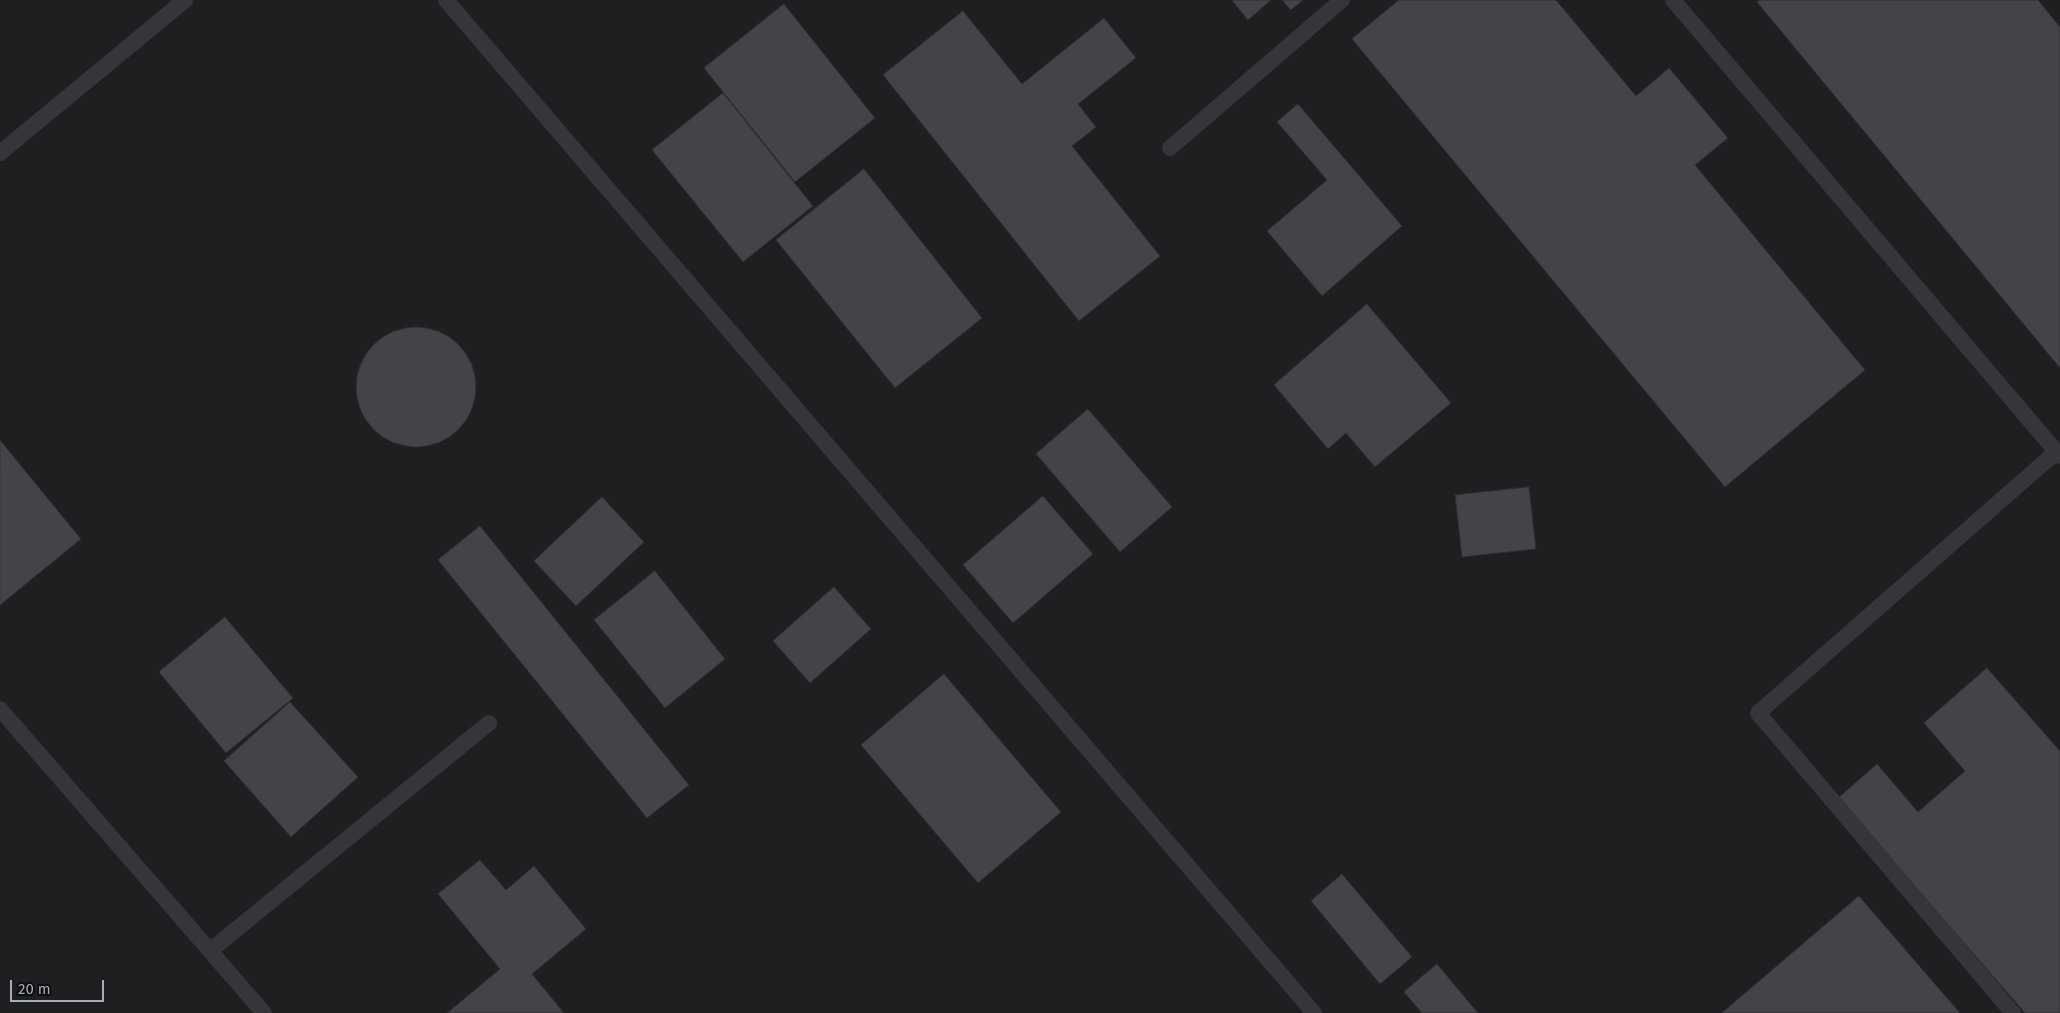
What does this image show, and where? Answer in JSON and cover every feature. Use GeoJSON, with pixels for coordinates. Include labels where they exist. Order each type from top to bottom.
{"type":"FeatureCollection","features":[{"type":"Feature","properties":{"kind":"lane"},"geometry":{"type":"LineString","coordinates":[[0,152],[185,0]]}},
{"type":"Feature","properties":{"kind":"lane"},"geometry":{"type":"LineString","coordinates":[[446,0],[1314,1013]]}},
{"type":"Feature","properties":{"kind":"lane"},"geometry":{"type":"LineString","coordinates":[[1170,148],[1342,0]]}},
{"type":"Feature","properties":{"kind":"lane"},"geometry":{"type":"LineString","coordinates":[[1673,0],[2058,454],[1758,713],[2013,1013]]}},
{"type":"Feature","properties":{"kind":"lane"},"geometry":{"type":"LineString","coordinates":[[0,710],[264,1013]]}},
{"type":"Feature","properties":{"kind":"lane"},"geometry":{"type":"LineString","coordinates":[[210,950],[489,723]]}},
{"type":"Feature","properties":{"kind":"shaded area"},"geometry":{"type":"Polygon","coordinates":[[[0,0],[2060,0],[2060,1013],[0,1013],[0,0]]]}},
{"type":"Feature","properties":{"kind":"building"},"geometry":{"type":"Polygon","coordinates":[[[1232,0],[1271,0],[1248,20],[1232,0]]]}},
{"type":"Feature","properties":{"kind":"building"},"geometry":{"type":"Polygon","coordinates":[[[1282,0],[1303,0],[1291,10],[1282,0]]]}},
{"type":"Feature","properties":{"kind":"building"},"geometry":{"type":"Polygon","coordinates":[[[1399,0],[1556,0],[1636,96],[1669,68],[1728,138],[1695,165],[1865,370],[1725,487],[1352,39],[1399,0]]]}},
{"type":"Feature","properties":{"kind":"building"},"geometry":{"type":"Polygon","coordinates":[[[1760,0],[2038,0],[2060,27],[2060,368],[1757,2],[1760,0]]]}},
{"type":"Feature","properties":{"kind":"building"},"geometry":{"type":"Polygon","coordinates":[[[784,4],[875,118],[795,182],[704,68],[784,4]]]}},
{"type":"Feature","properties":{"kind":"building"},"geometry":{"type":"Polygon","coordinates":[[[963,11],[1022,84],[1104,18],[1136,58],[1078,104],[1096,127],[1072,146],[1160,256],[1079,321],[883,75],[963,11]]]}},
{"type":"Feature","properties":{"kind":"building"},"geometry":{"type":"Polygon","coordinates":[[[723,93],[813,206],[743,262],[652,150],[723,93]]]}},
{"type":"Feature","properties":{"kind":"building"},"geometry":{"type":"Polygon","coordinates":[[[1298,104],[1402,226],[1322,296],[1267,231],[1327,180],[1277,122],[1298,104]]]}},
{"type":"Feature","properties":{"kind":"building"},"geometry":{"type":"Polygon","coordinates":[[[864,169],[982,318],[895,388],[776,240],[864,169]]]}},
{"type":"Feature","properties":{"kind":"building"},"geometry":{"type":"Polygon","coordinates":[[[1367,304],[1451,403],[1375,467],[1346,433],[1328,449],[1274,385],[1367,304]]]}},
{"type":"Feature","properties":{"kind":"building"},"geometry":{"type":"Polygon","coordinates":[[[416,327],[439,331],[459,344],[472,364],[476,387],[472,410],[459,430],[439,443],[416,447],[393,443],[373,430],[360,410],[356,387],[360,364],[373,344],[393,331],[416,327]]]}},
{"type":"Feature","properties":{"kind":"building"},"geometry":{"type":"Polygon","coordinates":[[[1088,409],[1172,507],[1120,552],[1036,454],[1088,409]]]}},
{"type":"Feature","properties":{"kind":"building"},"geometry":{"type":"Polygon","coordinates":[[[0,440],[81,539],[0,605],[0,440]]]}},
{"type":"Feature","properties":{"kind":"building"},"geometry":{"type":"Polygon","coordinates":[[[1529,487],[1536,549],[1462,557],[1455,495],[1529,487]]]}},
{"type":"Feature","properties":{"kind":"building"},"geometry":{"type":"Polygon","coordinates":[[[1043,496],[1093,554],[1013,623],[963,565],[1043,496]]]}},
{"type":"Feature","properties":{"kind":"building"},"geometry":{"type":"Polygon","coordinates":[[[602,497],[644,542],[576,606],[534,561],[602,497]]]}},
{"type":"Feature","properties":{"kind":"building"},"geometry":{"type":"Polygon","coordinates":[[[480,526],[689,785],[647,818],[438,560],[480,526]]]}},
{"type":"Feature","properties":{"kind":"building"},"geometry":{"type":"Polygon","coordinates":[[[655,571],[725,659],[665,708],[594,620],[655,571]]]}},
{"type":"Feature","properties":{"kind":"building"},"geometry":{"type":"Polygon","coordinates":[[[834,587],[871,629],[810,683],[773,641],[834,587]]]}},
{"type":"Feature","properties":{"kind":"building"},"geometry":{"type":"Polygon","coordinates":[[[225,617],[293,698],[226,753],[159,672],[225,617]]]}},
{"type":"Feature","properties":{"kind":"building"},"geometry":{"type":"Polygon","coordinates":[[[1987,668],[2060,751],[2060,1013],[2025,1013],[1838,798],[1877,764],[1918,812],[1965,771],[1924,723],[1987,668]]]}},
{"type":"Feature","properties":{"kind":"building"},"geometry":{"type":"Polygon","coordinates":[[[944,674],[1061,812],[978,883],[861,745],[944,674]]]}},
{"type":"Feature","properties":{"kind":"building"},"geometry":{"type":"Polygon","coordinates":[[[290,702],[358,777],[291,837],[224,761],[290,702]]]}},
{"type":"Feature","properties":{"kind":"building"},"geometry":{"type":"Polygon","coordinates":[[[480,860],[506,890],[534,866],[586,929],[532,974],[564,1013],[447,1013],[500,969],[438,894],[480,860]]]}},
{"type":"Feature","properties":{"kind":"building"},"geometry":{"type":"Polygon","coordinates":[[[1342,874],[1412,957],[1380,984],[1311,901],[1342,874]]]}},
{"type":"Feature","properties":{"kind":"building"},"geometry":{"type":"Polygon","coordinates":[[[1859,896],[1960,1013],[1722,1013],[1859,896]]]}},
{"type":"Feature","properties":{"kind":"building"},"geometry":{"type":"Polygon","coordinates":[[[1437,964],[1478,1013],[1422,1013],[1404,992],[1437,964]]]}}]}
